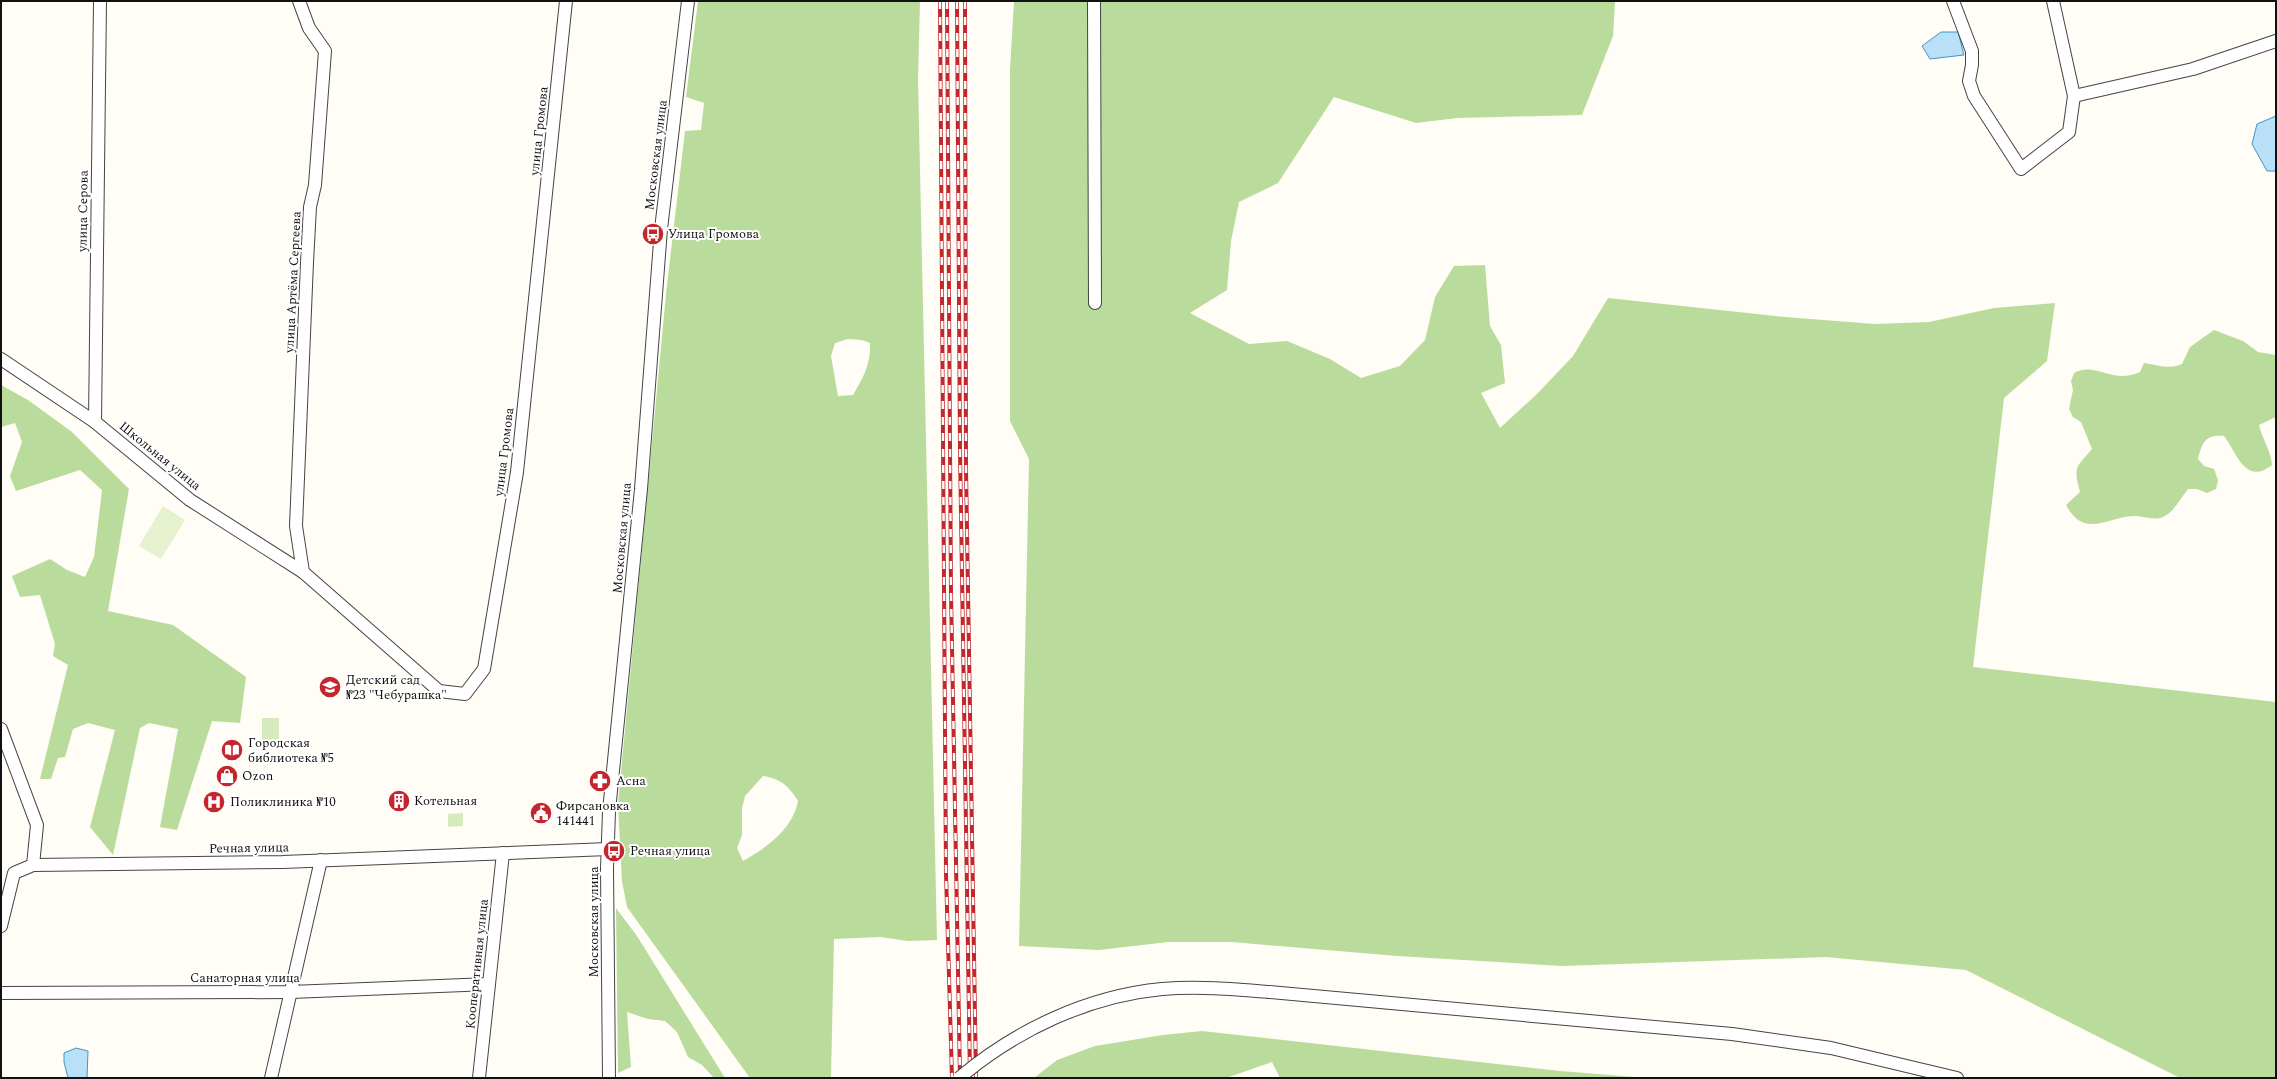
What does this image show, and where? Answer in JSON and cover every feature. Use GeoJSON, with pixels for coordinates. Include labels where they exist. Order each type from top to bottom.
{"type":"FeatureCollection","features":[{"type":"Feature","properties":{"kind":"street","name":"улица Серова"},"geometry":{"type":"LineString","coordinates":[[95,422],[100,1]]}},
{"type":"Feature","properties":{"kind":"street","name":"улица Артёма Сергеева"},"geometry":{"type":"LineString","coordinates":[[299,1],[309,28],[325,51],[315,185],[310,207],[307,262],[296,526],[303,572]]}},
{"type":"Feature","properties":{"kind":"street","name":"улица Громова"},"geometry":{"type":"LineString","coordinates":[[303,572],[439,691],[465,694],[484,669],[517,472],[566,1]]}},
{"type":"Feature","properties":{"kind":"street","name":"Московская улица"},"geometry":{"type":"LineString","coordinates":[[609,1078],[609,811],[641,489],[661,229],[688,1]]}},
{"type":"Feature","properties":{"kind":"street"},"geometry":{"type":"LineString","coordinates":[[1094,1],[1095,303]]}},
{"type":"Feature","properties":{"kind":"street"},"geometry":{"type":"LineString","coordinates":[[1953,1],[1972,51],[1972,65],[1969,81],[1974,96],[2021,168],[2068,132],[2074,96],[2054,1]]}},
{"type":"Feature","properties":{"kind":"street"},"geometry":{"type":"LineString","coordinates":[[2074,96],[2193,69],[2276,41]]}},
{"type":"Feature","properties":{"kind":"street","name":"Школьная улица"},"geometry":{"type":"LineString","coordinates":[[1,359],[95,422],[190,500],[303,572]]}},
{"type":"Feature","properties":{"kind":"street"},"geometry":{"type":"LineString","coordinates":[[1,729],[37,825],[34,865],[14,873],[1,926]]}},
{"type":"Feature","properties":{"kind":"street","name":"Речная улица"},"geometry":{"type":"LineString","coordinates":[[34,865],[321,860],[608,849]]}},
{"type":"Feature","properties":{"kind":"street","name":"Кооперативная улица"},"geometry":{"type":"LineString","coordinates":[[479,1078],[503,853]]}},
{"type":"Feature","properties":{"kind":"street"},"geometry":{"type":"LineString","coordinates":[[270,1078],[321,860]]}},
{"type":"Feature","properties":{"kind":"street","name":"Санаторная улица"},"geometry":{"type":"LineString","coordinates":[[1,993],[290,992],[489,984]]}},
{"type":"Feature","properties":{"kind":"street"},"geometry":{"type":"LineString","coordinates":[[959,1078],[994,1050],[1053,1018],[1099,1002],[1162,989],[1207,987],[1732,1034],[1831,1048],[1957,1078]]}},
{"type":"Feature","properties":{"kind":"green space"},"geometry":{"type":"Polygon","coordinates":[[[698,1],[920,1],[918,79],[937,940],[908,941],[880,937],[834,939],[831,1078],[750,1078],[627,907],[622,881],[618,804],[666,294],[685,131],[701,130],[704,103],[686,97],[698,1]],[[848,339],[835,343],[831,356],[838,396],[853,395],[868,364],[870,343],[862,340],[848,339]],[[763,776],[745,796],[742,808],[742,835],[737,848],[743,861],[761,850],[777,837],[791,820],[798,801],[788,787],[780,781],[763,776]]]}},
{"type":"Feature","properties":{"kind":"green space"},"geometry":{"type":"Polygon","coordinates":[[[1014,1],[1615,1],[1613,36],[1582,115],[1457,118],[1416,123],[1334,97],[1278,183],[1239,202],[1231,241],[1227,290],[1190,313],[1249,344],[1287,341],[1330,359],[1361,378],[1400,366],[1425,340],[1435,297],[1454,266],[1485,265],[1490,326],[1501,345],[1505,383],[1481,393],[1500,428],[1537,394],[1573,356],[1608,298],[1785,317],[1875,324],[1929,322],[1994,308],[2055,303],[2047,361],[2004,398],[1973,667],[2276,702],[2276,1078],[2180,1078],[1966,970],[1826,957],[1562,966],[1397,956],[1232,942],[1168,942],[1099,950],[1019,946],[1029,459],[1010,421],[1010,70],[1014,1]]]}},
{"type":"Feature","properties":{"kind":"green space"},"geometry":{"type":"Polygon","coordinates":[[[2214,330],[2243,341],[2258,352],[2276,355],[2276,417],[2259,425],[2270,454],[2272,465],[2255,472],[2248,470],[2238,458],[2224,436],[2212,436],[2203,444],[2198,459],[2204,466],[2214,469],[2218,480],[2216,489],[2207,493],[2197,489],[2188,489],[2177,505],[2167,515],[2160,518],[2135,516],[2098,524],[2089,524],[2073,516],[2066,505],[2080,492],[2077,468],[2092,449],[2081,422],[2073,417],[2069,409],[2073,390],[2071,381],[2074,373],[2082,370],[2090,370],[2121,376],[2140,372],[2144,363],[2172,367],[2177,366],[2182,364],[2190,347],[2214,330]]]}},
{"type":"Feature","properties":{"kind":"green space"},"geometry":{"type":"Polygon","coordinates":[[[1,385],[28,400],[72,432],[129,489],[108,611],[173,625],[246,677],[240,723],[212,721],[177,830],[160,827],[178,729],[149,723],[140,728],[113,855],[90,827],[115,730],[88,723],[73,729],[65,757],[58,758],[51,779],[40,779],[68,665],[53,656],[55,644],[40,595],[20,597],[12,576],[50,559],[67,570],[85,577],[94,557],[102,490],[80,470],[16,491],[10,476],[22,442],[15,423],[1,427],[1,385]]]}},
{"type":"Feature","properties":{"kind":"green space"},"geometry":{"type":"Polygon","coordinates":[[[163,506],[185,520],[161,559],[139,546],[163,506]]]}},
{"type":"Feature","properties":{"kind":"green space"},"geometry":{"type":"Polygon","coordinates":[[[262,718],[279,718],[279,744],[262,744],[262,718]]]}},
{"type":"Feature","properties":{"kind":"green space"},"geometry":{"type":"Polygon","coordinates":[[[463,813],[463,826],[448,827],[448,814],[463,813]]]}},
{"type":"Feature","properties":{"kind":"green space"},"geometry":{"type":"Polygon","coordinates":[[[616,908],[637,936],[725,1078],[714,1078],[702,1065],[688,1057],[677,1032],[665,1021],[648,1019],[627,1012],[631,1067],[618,1073],[616,908]]]}},
{"type":"Feature","properties":{"kind":"green space"},"geometry":{"type":"Polygon","coordinates":[[[1202,1031],[1560,1071],[1647,1078],[1280,1078],[1272,1062],[1226,1078],[1034,1078],[1057,1060],[1095,1046],[1163,1035],[1202,1031]]]}},
{"type":"Feature","properties":{"kind":"water"},"geometry":{"type":"Polygon","coordinates":[[[1941,32],[1958,32],[1964,55],[1930,59],[1922,46],[1941,32]]]}},
{"type":"Feature","properties":{"kind":"water"},"geometry":{"type":"Polygon","coordinates":[[[2276,116],[2276,171],[2267,171],[2252,144],[2257,124],[2276,116]]]}},
{"type":"Feature","properties":{"kind":"water"},"geometry":{"type":"Polygon","coordinates":[[[76,1048],[88,1051],[87,1078],[68,1078],[64,1062],[64,1053],[76,1048]]]}},
{"type":"Feature","properties":{"kind":"railway"},"geometry":{"type":"LineString","coordinates":[[940,1],[946,873],[952,1078]]}},
{"type":"Feature","properties":{"kind":"railway"},"geometry":{"type":"LineString","coordinates":[[947,1],[951,593],[960,1078]]}},
{"type":"Feature","properties":{"kind":"railway"},"geometry":{"type":"LineString","coordinates":[[957,1],[960,450],[970,1078]]}},
{"type":"Feature","properties":{"kind":"railway"},"geometry":{"type":"LineString","coordinates":[[965,1],[966,469],[976,1078]]}},
{"type":"Feature","properties":{"kind":"place","name":"Улица Громова"},"geometry":{"type":"Point","coordinates":[653,234]}},
{"type":"Feature","properties":{"kind":"place","name":"Детский сад №23 \"Чебурашка\""},"geometry":{"type":"Point","coordinates":[330,687]}},
{"type":"Feature","properties":{"kind":"place","name":"Городская библиотека №5"},"geometry":{"type":"Point","coordinates":[232,750]}},
{"type":"Feature","properties":{"kind":"place","name":"Ozon"},"geometry":{"type":"Point","coordinates":[227,776]}},
{"type":"Feature","properties":{"kind":"place","name":"Асна"},"geometry":{"type":"Point","coordinates":[600,781]}},
{"type":"Feature","properties":{"kind":"place","name":"Котельная"},"geometry":{"type":"Point","coordinates":[399,801]}},
{"type":"Feature","properties":{"kind":"place","name":"Поликлиника №10"},"geometry":{"type":"Point","coordinates":[214,802]}},
{"type":"Feature","properties":{"kind":"place","name":"Фирсановка 141441"},"geometry":{"type":"Point","coordinates":[541,813]}},
{"type":"Feature","properties":{"kind":"place","name":"Речная улица"},"geometry":{"type":"Point","coordinates":[614,851]}}]}
